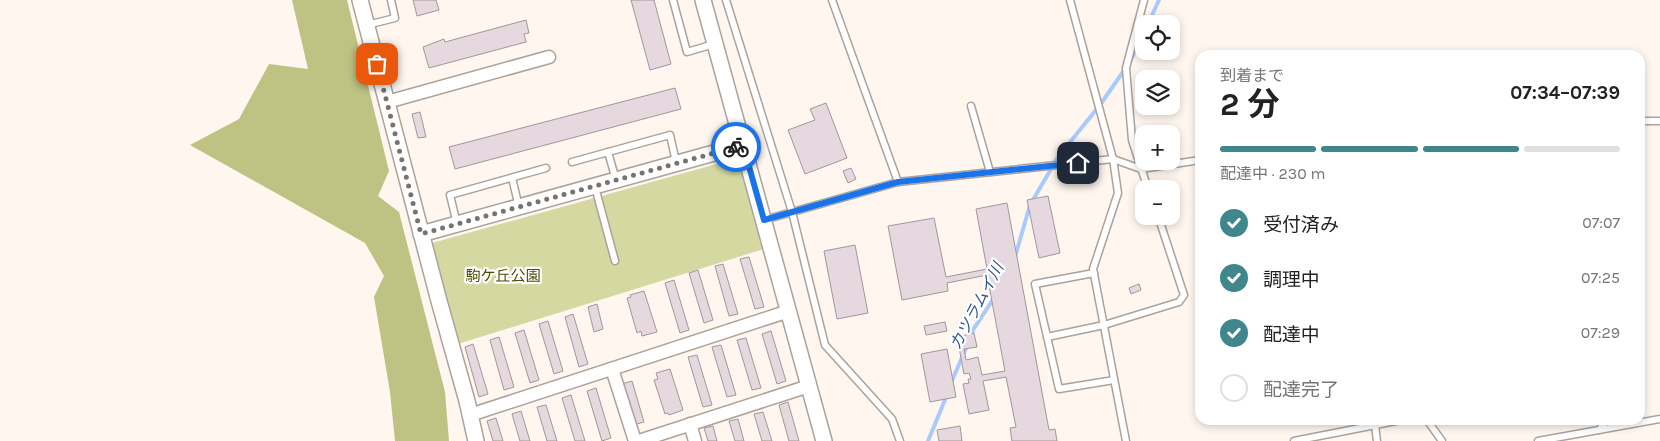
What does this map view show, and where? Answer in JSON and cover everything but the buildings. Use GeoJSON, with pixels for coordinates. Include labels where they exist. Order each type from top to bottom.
{"type":"FeatureCollection","features":[{"type":"Feature","properties":{"kind":"street"},"geometry":{"type":"LineString","coordinates":[[360,0],[476,441]]}},
{"type":"Feature","properties":{"kind":"street"},"geometry":{"type":"LineString","coordinates":[[703,0],[824,441]]}},
{"type":"Feature","properties":{"kind":"street"},"geometry":{"type":"LineString","coordinates":[[387,102],[549,57]]}},
{"type":"Feature","properties":{"kind":"street"},"geometry":{"type":"LineString","coordinates":[[421,234],[743,145]]}},
{"type":"Feature","properties":{"kind":"street"},"geometry":{"type":"LineString","coordinates":[[470,415],[789,311]]}},
{"type":"Feature","properties":{"kind":"street"},"geometry":{"type":"LineString","coordinates":[[612,369],[634,441]]}},
{"type":"Feature","properties":{"kind":"street"},"geometry":{"type":"LineString","coordinates":[[639,441],[809,386]]}},
{"type":"Feature","properties":{"kind":"street"},"geometry":{"type":"LineString","coordinates":[[690,424],[695,441]]}},
{"type":"Feature","properties":{"kind":"lane"},"geometry":{"type":"LineString","coordinates":[[367,25],[395,18],[391,0]]}},
{"type":"Feature","properties":{"kind":"lane"},"geometry":{"type":"LineString","coordinates":[[673,0],[687,52],[715,44]]}},
{"type":"Feature","properties":{"kind":"lane"},"geometry":{"type":"LineString","coordinates":[[726,0],[792,212],[825,345],[892,420],[900,441]]}},
{"type":"Feature","properties":{"kind":"lane"},"geometry":{"type":"LineString","coordinates":[[832,0],[898,182]]}},
{"type":"Feature","properties":{"kind":"lane"},"geometry":{"type":"LineString","coordinates":[[1070,0],[1113,159],[1118,193],[1093,269],[1126,441]]}},
{"type":"Feature","properties":{"kind":"lane"},"geometry":{"type":"LineString","coordinates":[[1072,8],[1074,0]]}},
{"type":"Feature","properties":{"kind":"lane"},"geometry":{"type":"LineString","coordinates":[[1135,150],[1132,140],[1126,68],[1144,0]]}},
{"type":"Feature","properties":{"kind":"lane"},"geometry":{"type":"LineString","coordinates":[[971,106],[990,172]]}},
{"type":"Feature","properties":{"kind":"lane"},"geometry":{"type":"LineString","coordinates":[[1645,121],[1660,121]]}},
{"type":"Feature","properties":{"kind":"lane"},"geometry":{"type":"LineString","coordinates":[[572,162],[670,135],[677,163]]}},
{"type":"Feature","properties":{"kind":"lane"},"geometry":{"type":"LineString","coordinates":[[608,152],[616,180]]}},
{"type":"Feature","properties":{"kind":"lane"},"geometry":{"type":"LineString","coordinates":[[764,220],[898,182],[1113,159],[1135,167]]}},
{"type":"Feature","properties":{"kind":"lane"},"geometry":{"type":"LineString","coordinates":[[1180,163],[1195,161]]}},
{"type":"Feature","properties":{"kind":"lane"},"geometry":{"type":"LineString","coordinates":[[457,224],[450,195],[546,168]]}},
{"type":"Feature","properties":{"kind":"lane"},"geometry":{"type":"LineString","coordinates":[[512,178],[519,206]]}},
{"type":"Feature","properties":{"kind":"lane"},"geometry":{"type":"LineString","coordinates":[[594,186],[615,261]]}},
{"type":"Feature","properties":{"kind":"lane"},"geometry":{"type":"LineString","coordinates":[[1047,337],[1104,325],[1179,302],[1184,294],[1161,225]]}},
{"type":"Feature","properties":{"kind":"lane"},"geometry":{"type":"LineString","coordinates":[[1094,274],[1035,284],[1059,390],[1114,380]]}},
{"type":"Feature","properties":{"kind":"lane"},"geometry":{"type":"LineString","coordinates":[[1645,422],[1660,419]]}},
{"type":"Feature","properties":{"kind":"lane"},"geometry":{"type":"LineString","coordinates":[[1296,441],[1375,425],[1377,441]]}},
{"type":"Feature","properties":{"kind":"lane"},"geometry":{"type":"LineString","coordinates":[[1431,425],[1442,441]]}},
{"type":"Feature","properties":{"kind":"lane"},"geometry":{"type":"LineString","coordinates":[[1599,430],[1603,425]]}},
{"type":"Feature","properties":{"kind":"lane"},"geometry":{"type":"LineString","coordinates":[[1538,441],[1627,425]]}},
{"type":"Feature","properties":{"kind":"green space"},"geometry":{"type":"Polygon","coordinates":[[[292,0],[347,0],[389,171],[378,196],[399,212],[445,392],[449,441],[395,441],[390,392],[374,297],[384,276],[365,243],[190,145],[239,119],[269,64],[308,69],[292,0]]]}},
{"type":"Feature","properties":{"kind":"green space","name":"駒ケ丘公園"},"geometry":{"type":"Polygon","coordinates":[[[738,158],[764,249],[458,344],[432,243],[738,158]]]}},
{"type":"Feature","properties":{"kind":"waterway","name":"カツラムイ川"},"geometry":{"type":"LineString","coordinates":[[1152,15],[1159,0]]}},
{"type":"Feature","properties":{"kind":"waterway","name":"カツラムイ川"},"geometry":{"type":"LineString","coordinates":[[1129,63],[1135,51]]}},
{"type":"Feature","properties":{"kind":"waterway","name":"カツラムイ川"},"geometry":{"type":"LineString","coordinates":[[1015,257],[1030,205],[1058,157],[1100,105],[1125,69]]}},
{"type":"Feature","properties":{"kind":"waterway","name":"カツラムイ川"},"geometry":{"type":"LineString","coordinates":[[970,337],[994,298]]}},
{"type":"Feature","properties":{"kind":"waterway","name":"カツラムイ川"},"geometry":{"type":"LineString","coordinates":[[951,383],[967,346]]}},
{"type":"Feature","properties":{"kind":"waterway","name":"カツラムイ川"},"geometry":{"type":"LineString","coordinates":[[928,441],[947,395]]}},
{"type":"Feature","properties":{"kind":"way so far"},"geometry":{"type":"LineString","coordinates":[[377,64],[421,234],[736,147]]}},
{"type":"Feature","properties":{"kind":"route"},"geometry":{"type":"LineString","coordinates":[[736,147],[743,145],[764,220],[898,182],[1078,163]]}}]}
